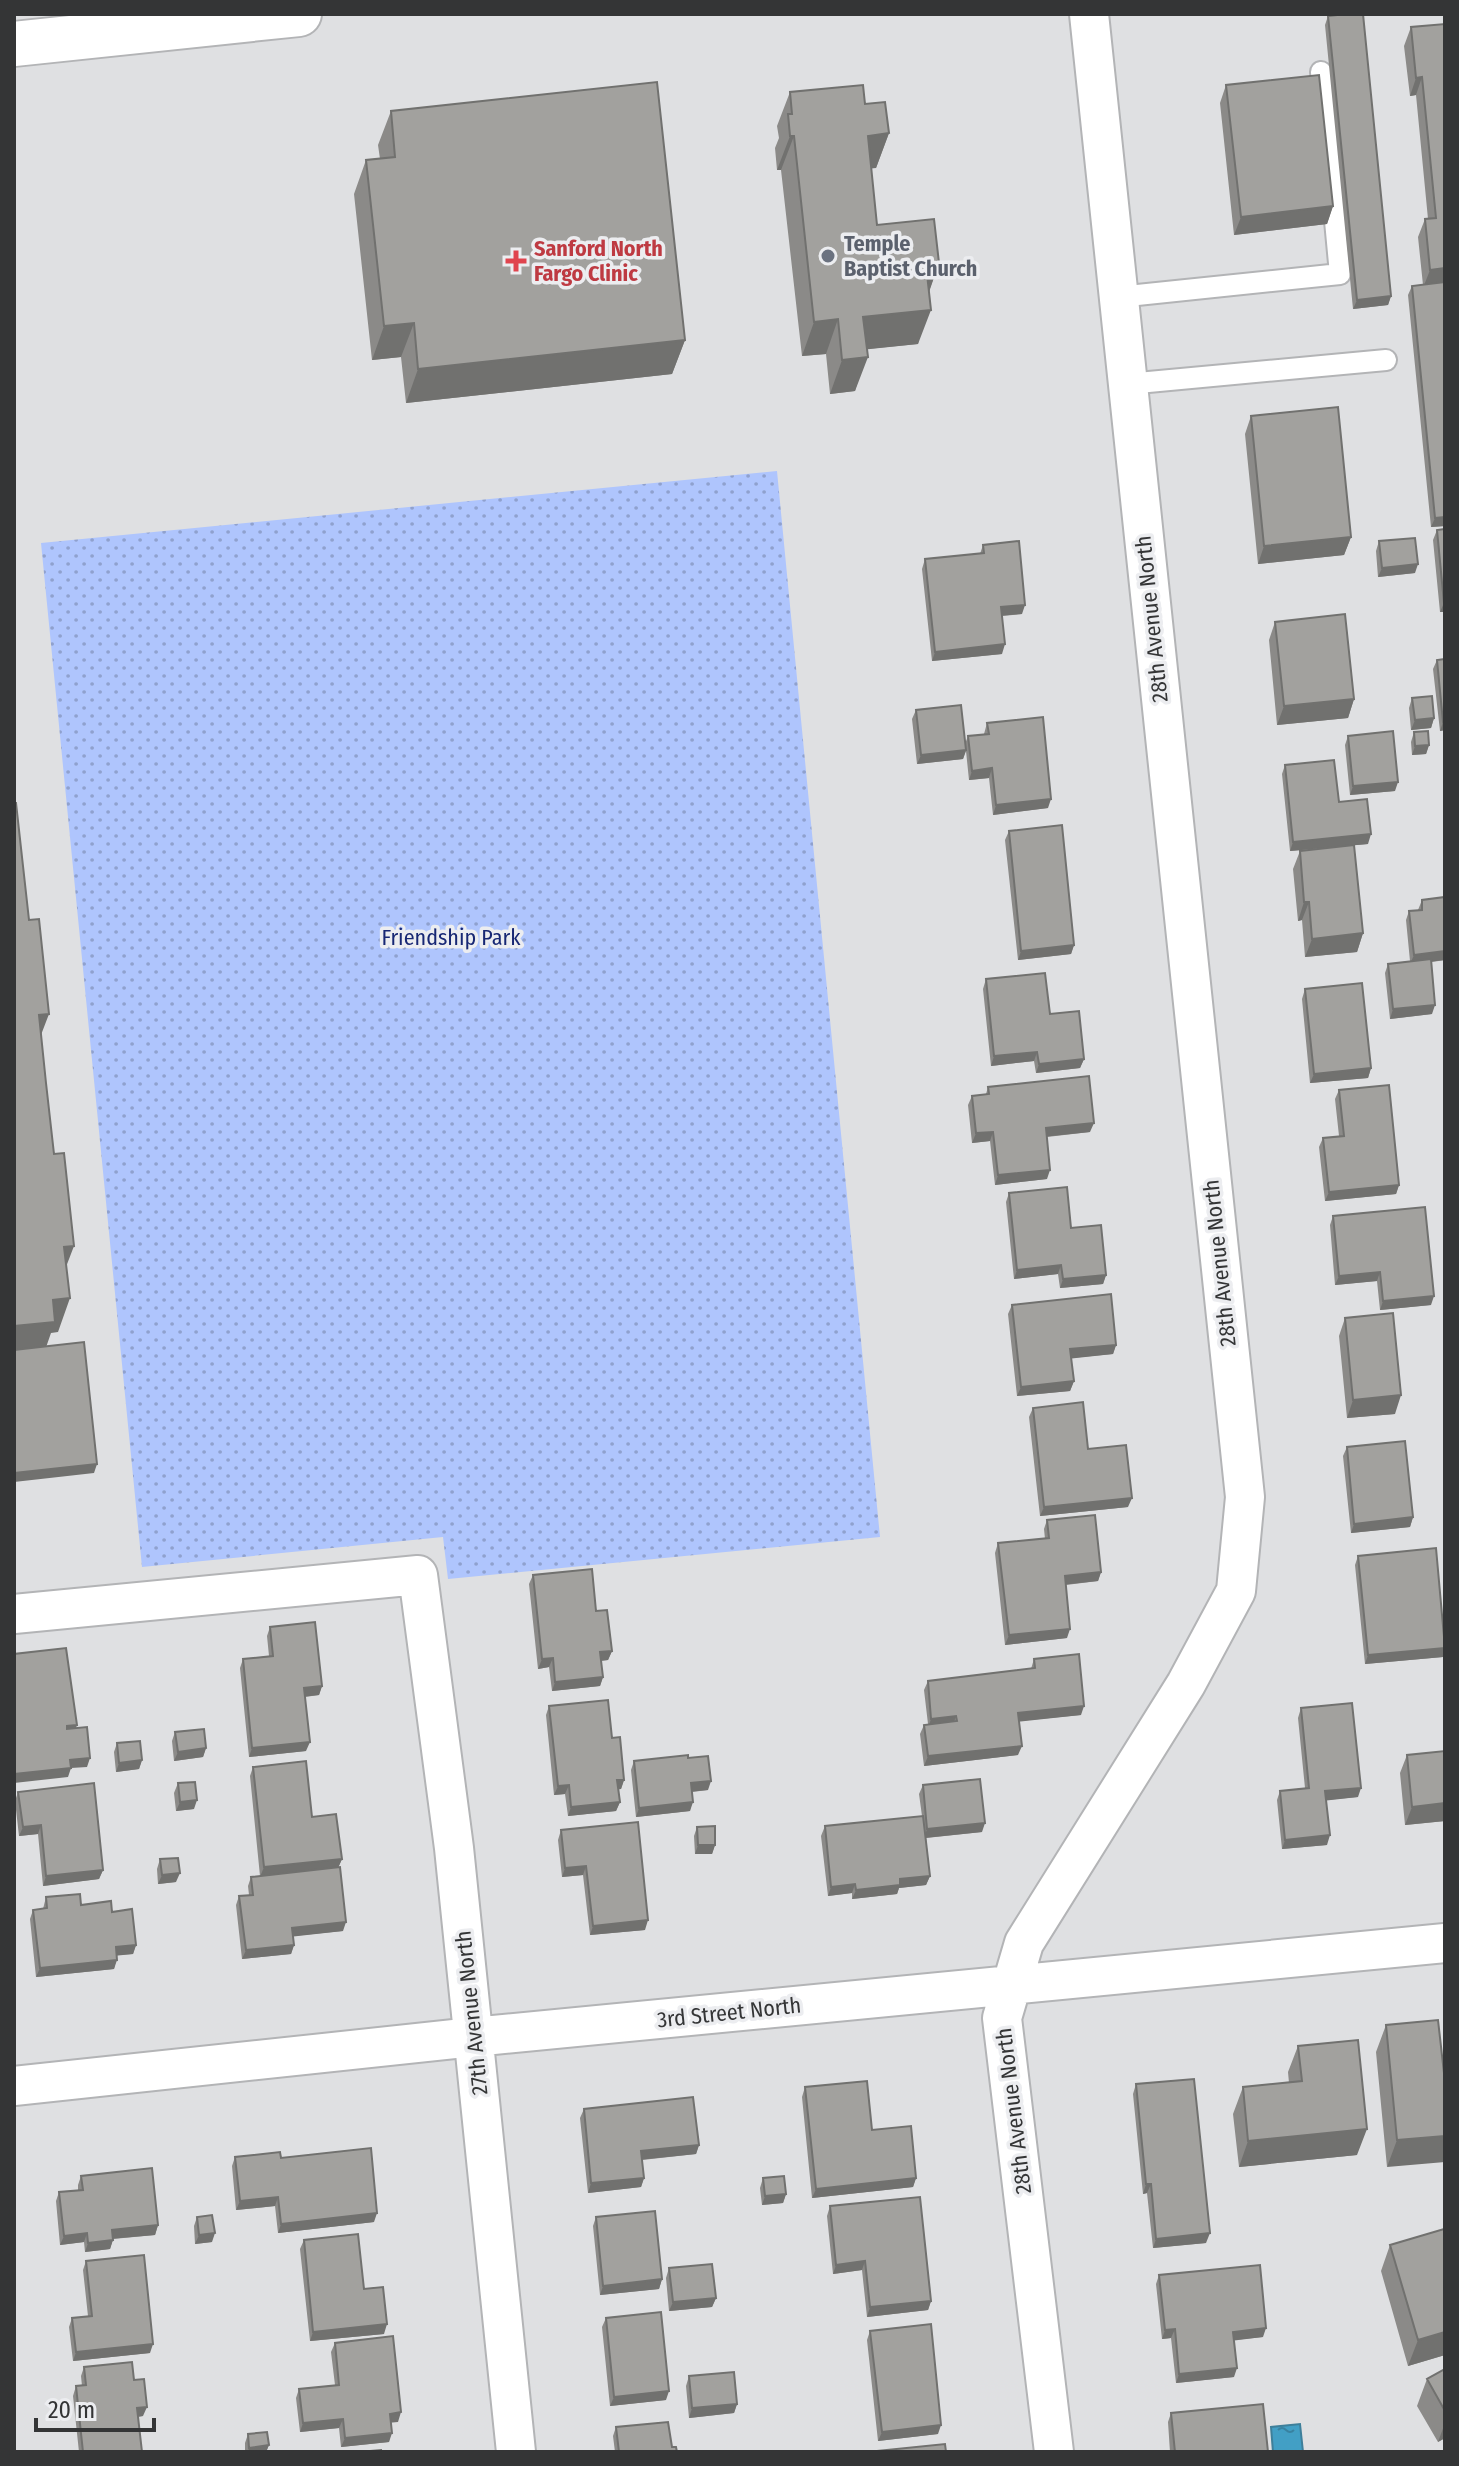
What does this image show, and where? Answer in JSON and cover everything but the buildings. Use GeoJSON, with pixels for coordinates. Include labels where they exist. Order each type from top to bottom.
{"type":"FeatureCollection","features":[{"type":"Feature","properties":{"kind":"street"},"geometry":{"type":"LineString","coordinates":[[14,44],[299,14]]}},
{"type":"Feature","properties":{"kind":"street","name":"28th Avenue North"},"geometry":{"type":"LineString","coordinates":[[1054,2452],[1002,2018],[1024,1943],[1186,1684],[1236,1591],[1245,1497],[1089,14]]}},
{"type":"Feature","properties":{"kind":"street","name":"27th Avenue North"},"geometry":{"type":"LineString","coordinates":[[14,1614],[418,1575],[454,1848],[516,2452]]}},
{"type":"Feature","properties":{"kind":"street","name":"3rd Street North"},"geometry":{"type":"LineString","coordinates":[[14,2086],[473,2037],[1445,1943]]}},
{"type":"Feature","properties":{"kind":"lane"},"geometry":{"type":"LineString","coordinates":[[1118,297],[1340,274],[1321,72]]}},
{"type":"Feature","properties":{"kind":"lane"},"geometry":{"type":"LineString","coordinates":[[1127,384],[1386,360]]}},
{"type":"Feature","properties":{"kind":"green space","name":"Friendship Park"},"geometry":{"type":"Polygon","coordinates":[[[777,471],[880,1537],[448,1579],[443,1537],[142,1567],[41,543],[777,471]]]}},
{"type":"Feature","properties":{"kind":"water"},"geometry":{"type":"Polygon","coordinates":[[[1300,2424],[1303,2452],[1273,2452],[1271,2427],[1300,2424]]]}},
{"type":"Feature","properties":{"kind":"place","name":"Temple Baptist Church"},"geometry":{"type":"Point","coordinates":[828,256]}},
{"type":"Feature","properties":{"kind":"place","name":"Sanford North Fargo Clinic"},"geometry":{"type":"Point","coordinates":[516,261]}}]}
